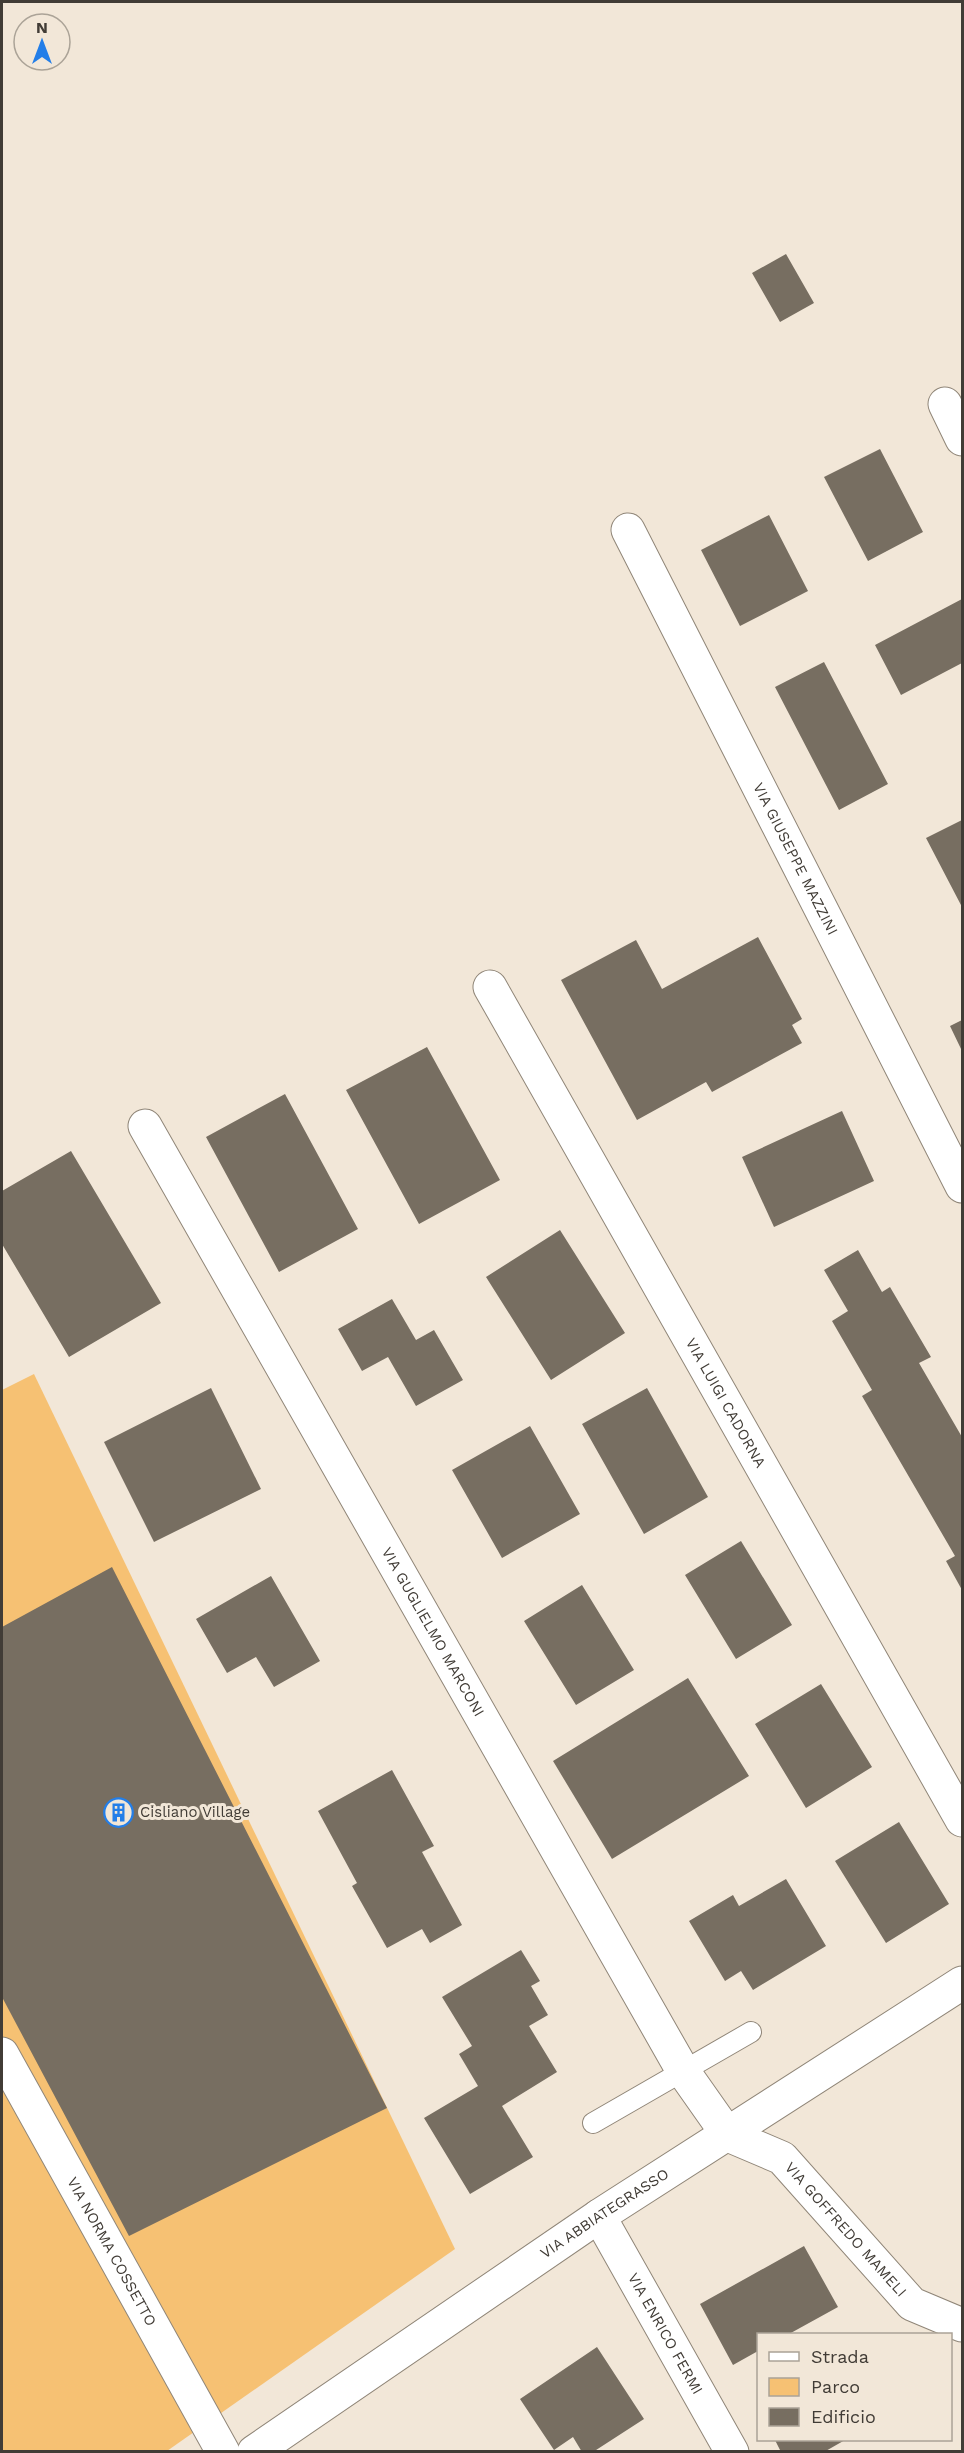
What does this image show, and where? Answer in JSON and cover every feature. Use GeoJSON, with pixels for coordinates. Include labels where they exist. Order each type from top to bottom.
{"type":"FeatureCollection","features":[{"type":"Feature","properties":{"kind":"street"},"geometry":{"type":"LineString","coordinates":[[945,404],[963,439]]}},
{"type":"Feature","properties":{"kind":"street","name":"VIA GIUSEPPE MAZZINI"},"geometry":{"type":"LineString","coordinates":[[628,530],[963,1186]]}},
{"type":"Feature","properties":{"kind":"street","name":"VIA LUIGI CADORNA"},"geometry":{"type":"LineString","coordinates":[[490,987],[963,1820]]}},
{"type":"Feature","properties":{"kind":"street","name":"VIA GUGLIELMO MARCONI"},"geometry":{"type":"LineString","coordinates":[[145,1126],[683,2071],[728,2135]]}},
{"type":"Feature","properties":{"kind":"street","name":"VIA ABBIATEGRASSO"},"geometry":{"type":"LineString","coordinates":[[254,2451],[599,2216],[963,1983]]}},
{"type":"Feature","properties":{"kind":"street","name":"VIA NORMA COSSETTO"},"geometry":{"type":"LineString","coordinates":[[2,2054],[223,2451]]}},
{"type":"Feature","properties":{"kind":"street","name":"VIA NORMA COSSETTO"},"geometry":{"type":"LineString","coordinates":[[2,2089],[201,2451]]}},
{"type":"Feature","properties":{"kind":"street","name":"VIA GOFFREDO MAMELI"},"geometry":{"type":"LineString","coordinates":[[728,2135],[782,2158],[912,2304],[963,2325]]}},
{"type":"Feature","properties":{"kind":"street","name":"VIA ENRICO FERMI"},"geometry":{"type":"LineString","coordinates":[[599,2216],[732,2451]]}},
{"type":"Feature","properties":{"kind":"lane"},"geometry":{"type":"LineString","coordinates":[[593,2122],[751,2032]]}},
{"type":"Feature","properties":{"kind":"green space"},"geometry":{"type":"Polygon","coordinates":[[[34,1374],[455,2249],[167,2451],[2,2452],[2,1390],[34,1374]]]}},
{"type":"Feature","properties":{"kind":"building"},"geometry":{"type":"Polygon","coordinates":[[[786,254],[814,303],[780,322],[752,273],[786,254]]]}},
{"type":"Feature","properties":{"kind":"building"},"geometry":{"type":"Polygon","coordinates":[[[880,449],[923,532],[868,561],[824,477],[880,449]]]}},
{"type":"Feature","properties":{"kind":"building"},"geometry":{"type":"Polygon","coordinates":[[[769,515],[808,591],[740,626],[701,550],[769,515]]]}},
{"type":"Feature","properties":{"kind":"building"},"geometry":{"type":"Polygon","coordinates":[[[962,599],[962,663],[901,695],[875,645],[962,599]]]}},
{"type":"Feature","properties":{"kind":"building"},"geometry":{"type":"Polygon","coordinates":[[[824,662],[888,784],[839,810],[775,687],[824,662]]]}},
{"type":"Feature","properties":{"kind":"building"},"geometry":{"type":"Polygon","coordinates":[[[962,820],[962,907],[926,838],[962,820]]]}},
{"type":"Feature","properties":{"kind":"building"},"geometry":{"type":"Polygon","coordinates":[[[758,937],[802,1019],[792,1025],[802,1043],[712,1092],[706,1082],[637,1120],[561,980],[636,940],[662,989],[758,937]]]}},
{"type":"Feature","properties":{"kind":"building"},"geometry":{"type":"Polygon","coordinates":[[[962,1020],[962,1051],[950,1026],[962,1020]]]}},
{"type":"Feature","properties":{"kind":"building"},"geometry":{"type":"Polygon","coordinates":[[[427,1047],[500,1180],[419,1224],[346,1090],[427,1047]]]}},
{"type":"Feature","properties":{"kind":"building"},"geometry":{"type":"Polygon","coordinates":[[[285,1094],[358,1229],[279,1272],[206,1137],[285,1094]]]}},
{"type":"Feature","properties":{"kind":"building"},"geometry":{"type":"Polygon","coordinates":[[[842,1111],[874,1181],[774,1227],[742,1157],[842,1111]]]}},
{"type":"Feature","properties":{"kind":"building"},"geometry":{"type":"Polygon","coordinates":[[[71,1151],[161,1303],[69,1357],[2,1244],[2,1191],[71,1151]]]}},
{"type":"Feature","properties":{"kind":"building"},"geometry":{"type":"Polygon","coordinates":[[[560,1230],[625,1333],[551,1380],[486,1277],[560,1230]]]}},
{"type":"Feature","properties":{"kind":"building"},"geometry":{"type":"Polygon","coordinates":[[[858,1250],[882,1292],[890,1287],[931,1357],[919,1363],[962,1437],[962,1590],[946,1561],[955,1556],[862,1396],[872,1390],[832,1321],[848,1311],[824,1270],[858,1250]]]}},
{"type":"Feature","properties":{"kind":"building"},"geometry":{"type":"Polygon","coordinates":[[[392,1299],[416,1340],[434,1330],[463,1380],[416,1406],[388,1357],[362,1371],[338,1329],[392,1299]]]}},
{"type":"Feature","properties":{"kind":"building"},"geometry":{"type":"Polygon","coordinates":[[[211,1388],[261,1489],[154,1542],[104,1442],[211,1388]]]}},
{"type":"Feature","properties":{"kind":"building"},"geometry":{"type":"Polygon","coordinates":[[[647,1388],[708,1497],[644,1534],[582,1424],[647,1388]]]}},
{"type":"Feature","properties":{"kind":"building"},"geometry":{"type":"Polygon","coordinates":[[[530,1426],[580,1514],[502,1558],[452,1470],[530,1426]]]}},
{"type":"Feature","properties":{"kind":"building"},"geometry":{"type":"Polygon","coordinates":[[[741,1541],[792,1625],[736,1659],[685,1575],[741,1541]]]}},
{"type":"Feature","properties":{"kind":"building","name":"Cisliano Village"},"geometry":{"type":"Polygon","coordinates":[[[112,1567],[387,2108],[129,2236],[2,1997],[2,1627],[112,1567]]]}},
{"type":"Feature","properties":{"kind":"building"},"geometry":{"type":"Polygon","coordinates":[[[271,1576],[320,1661],[274,1687],[256,1657],[227,1673],[196,1619],[271,1576]]]}},
{"type":"Feature","properties":{"kind":"building"},"geometry":{"type":"Polygon","coordinates":[[[582,1585],[634,1670],[576,1705],[524,1621],[582,1585]]]}},
{"type":"Feature","properties":{"kind":"building"},"geometry":{"type":"Polygon","coordinates":[[[688,1678],[749,1776],[612,1859],[553,1761],[688,1678]]]}},
{"type":"Feature","properties":{"kind":"building"},"geometry":{"type":"Polygon","coordinates":[[[821,1684],[872,1767],[806,1808],[755,1724],[821,1684]]]}},
{"type":"Feature","properties":{"kind":"building"},"geometry":{"type":"Polygon","coordinates":[[[392,1770],[434,1846],[422,1852],[462,1925],[430,1943],[422,1929],[387,1948],[352,1886],[357,1883],[318,1811],[392,1770]]]}},
{"type":"Feature","properties":{"kind":"building"},"geometry":{"type":"Polygon","coordinates":[[[899,1822],[949,1904],[886,1943],[835,1861],[899,1822]]]}},
{"type":"Feature","properties":{"kind":"building"},"geometry":{"type":"Polygon","coordinates":[[[786,1879],[826,1946],[753,1990],[741,1971],[725,1981],[689,1921],[733,1895],[739,1906],[786,1879]]]}},
{"type":"Feature","properties":{"kind":"building"},"geometry":{"type":"Polygon","coordinates":[[[521,1950],[540,1981],[531,1986],[548,2015],[529,2026],[557,2072],[502,2106],[533,2157],[470,2194],[424,2118],[478,2086],[459,2054],[472,2046],[442,1997],[521,1950]]]}},
{"type":"Feature","properties":{"kind":"building"},"geometry":{"type":"Polygon","coordinates":[[[804,2246],[838,2307],[791,2333],[757,2333],[757,2352],[733,2365],[700,2304],[804,2246]]]}},
{"type":"Feature","properties":{"kind":"building"},"geometry":{"type":"Polygon","coordinates":[[[597,2347],[644,2419],[593,2452],[582,2452],[573,2437],[554,2450],[520,2399],[597,2347]]]}},
{"type":"Feature","properties":{"kind":"building"},"geometry":{"type":"Polygon","coordinates":[[[776,2441],[843,2441],[824,2452],[781,2452],[776,2441]]]}},
{"type":"Feature","properties":{"kind":"place","name":"Cisliano Village"},"geometry":{"type":"Point","coordinates":[119,1812]}}]}
